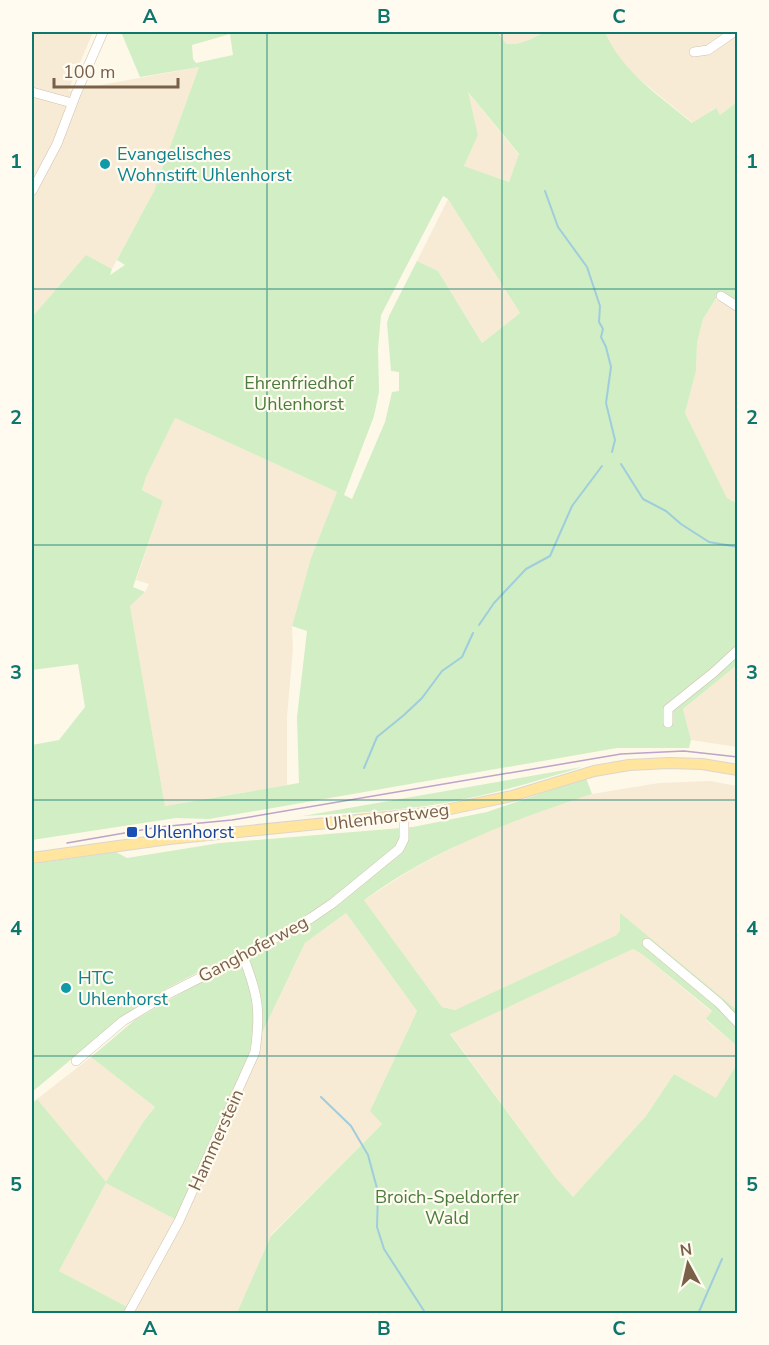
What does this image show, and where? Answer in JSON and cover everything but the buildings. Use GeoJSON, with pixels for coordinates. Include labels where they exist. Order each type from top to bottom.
{"type":"FeatureCollection","features":[{"type":"Feature","properties":{"kind":"main road","name":"Uhlenhorstweg"},"geometry":{"type":"LineString","coordinates":[[32,858],[169,839],[404,816],[483,804],[594,771],[629,765],[691,764],[738,771]]}},
{"type":"Feature","properties":{"kind":"street"},"geometry":{"type":"LineString","coordinates":[[32,191],[57,144],[103,32]]}},
{"type":"Feature","properties":{"kind":"street"},"geometry":{"type":"LineString","coordinates":[[694,51],[708,50],[734,32]]}},
{"type":"Feature","properties":{"kind":"street"},"geometry":{"type":"LineString","coordinates":[[32,92],[72,103]]}},
{"type":"Feature","properties":{"kind":"street"},"geometry":{"type":"LineString","coordinates":[[721,296],[738,307]]}},
{"type":"Feature","properties":{"kind":"street"},"geometry":{"type":"LineString","coordinates":[[669,723],[668,709],[738,650]]}},
{"type":"Feature","properties":{"kind":"street","name":"Ganghoferweg"},"geometry":{"type":"LineString","coordinates":[[76,1061],[123,1021],[165,995],[243,956],[333,903],[399,849],[404,839],[404,816]]}},
{"type":"Feature","properties":{"kind":"street"},"geometry":{"type":"LineString","coordinates":[[648,943],[719,1003],[738,1023]]}},
{"type":"Feature","properties":{"kind":"street","name":"Hammerstein"},"geometry":{"type":"LineString","coordinates":[[128,1314],[179,1221],[255,1052],[259,1026],[258,1003],[253,981],[243,956]]}},
{"type":"Feature","properties":{"kind":"shaded area"},"geometry":{"type":"Polygon","coordinates":[[[32,32],[93,32],[68,91],[199,67],[154,191],[112,269],[86,255],[32,317],[32,32]]]}},
{"type":"Feature","properties":{"kind":"shaded area"},"geometry":{"type":"Polygon","coordinates":[[[497,32],[545,32],[516,44],[505,44],[497,32]]]}},
{"type":"Feature","properties":{"kind":"shaded area"},"geometry":{"type":"Polygon","coordinates":[[[605,32],[737,32],[737,102],[720,115],[715,108],[693,123],[627,69],[605,32]]]}},
{"type":"Feature","properties":{"kind":"shaded area"},"geometry":{"type":"Polygon","coordinates":[[[467,91],[519,155],[509,182],[464,166],[478,135],[467,91]]]}},
{"type":"Feature","properties":{"kind":"shaded area"},"geometry":{"type":"Polygon","coordinates":[[[448,199],[520,313],[482,343],[438,271],[417,261],[448,199]]]}},
{"type":"Feature","properties":{"kind":"shaded area"},"geometry":{"type":"Polygon","coordinates":[[[716,299],[737,312],[737,503],[727,498],[685,413],[696,371],[697,343],[703,319],[716,299]]]}},
{"type":"Feature","properties":{"kind":"shaded area"},"geometry":{"type":"Polygon","coordinates":[[[175,418],[337,492],[311,558],[292,626],[293,649],[287,717],[287,785],[165,806],[130,606],[145,592],[149,584],[136,580],[163,501],[142,490],[175,418]]]}},
{"type":"Feature","properties":{"kind":"shaded area"},"geometry":{"type":"Polygon","coordinates":[[[737,665],[737,747],[691,740],[683,709],[737,665]]]}},
{"type":"Feature","properties":{"kind":"shaded area"},"geometry":{"type":"Polygon","coordinates":[[[710,781],[737,786],[737,1010],[620,914],[618,935],[455,1010],[442,1007],[364,900],[414,868],[481,833],[533,813],[592,794],[659,783],[710,781]]]}},
{"type":"Feature","properties":{"kind":"shaded area"},"geometry":{"type":"Polygon","coordinates":[[[346,913],[417,1011],[370,1111],[383,1123],[271,1235],[338,1313],[126,1313],[128,1308],[59,1271],[106,1183],[37,1099],[91,1057],[155,1107],[144,1121],[257,1056],[262,1033],[305,943],[346,913]]]}},
{"type":"Feature","properties":{"kind":"shaded area"},"geometry":{"type":"Polygon","coordinates":[[[633,949],[712,1012],[706,1020],[737,1046],[737,1064],[716,1099],[674,1074],[646,1116],[573,1197],[555,1177],[450,1033],[633,949]]]}},
{"type":"Feature","properties":{"kind":"green space","name":"Ehrenfriedhof Uhlenhorst"},"geometry":{"type":"Polygon","coordinates":[[[121,32],[497,32],[506,44],[516,44],[545,32],[605,32],[621,59],[632,71],[692,123],[716,108],[720,115],[737,102],[737,301],[720,292],[703,319],[697,343],[696,371],[685,413],[727,498],[737,503],[737,665],[683,709],[691,740],[689,748],[617,748],[209,819],[176,818],[32,840],[32,745],[59,740],[85,707],[78,664],[32,670],[32,317],[86,255],[112,269],[110,275],[125,265],[117,260],[154,191],[199,67],[140,77],[121,32]],[[230,34],[192,45],[193,59],[196,63],[233,55],[230,34]],[[468,92],[478,135],[464,166],[509,182],[519,154],[468,92]],[[443,196],[381,315],[378,349],[379,392],[374,416],[344,495],[352,499],[385,422],[392,392],[399,391],[399,372],[391,371],[387,323],[417,261],[438,271],[482,343],[520,313],[448,199],[443,196]],[[175,418],[142,490],[163,501],[133,587],[145,592],[130,606],[165,806],[299,783],[297,717],[307,631],[292,626],[311,558],[337,492],[175,418]]]}},
{"type":"Feature","properties":{"kind":"green space"},"geometry":{"type":"Polygon","coordinates":[[[582,767],[497,792],[445,803],[392,810],[303,816],[582,767]]]}},
{"type":"Feature","properties":{"kind":"green space","name":"Broich-Speldorfer Wald"},"geometry":{"type":"Polygon","coordinates":[[[586,778],[592,794],[532,814],[445,851],[390,882],[364,900],[442,1007],[455,1010],[617,935],[620,930],[620,913],[737,1010],[737,1046],[706,1019],[712,1011],[633,949],[450,1034],[555,1177],[573,1197],[646,1116],[674,1074],[716,1098],[737,1064],[737,1313],[237,1313],[271,1236],[382,1124],[370,1111],[417,1011],[346,913],[305,943],[262,1033],[255,1032],[246,1064],[175,1219],[106,1183],[59,1271],[129,1308],[126,1313],[32,1313],[32,1104],[37,1099],[106,1182],[155,1107],[91,1057],[136,1019],[214,974],[210,966],[164,990],[122,1017],[32,1092],[32,864],[116,852],[127,858],[220,843],[413,827],[487,812],[586,778]]]}},
{"type":"Feature","properties":{"kind":"waterway"},"geometry":{"type":"LineString","coordinates":[[545,191],[558,227],[587,267],[600,306],[599,322],[603,329],[601,337],[611,367],[606,403],[615,440],[612,452]]}},
{"type":"Feature","properties":{"kind":"waterway"},"geometry":{"type":"LineString","coordinates":[[621,464],[643,499],[666,511],[709,542],[738,547]]}},
{"type":"Feature","properties":{"kind":"waterway"},"geometry":{"type":"LineString","coordinates":[[479,625],[494,603],[526,569],[550,556],[572,506],[602,466]]}},
{"type":"Feature","properties":{"kind":"waterway"},"geometry":{"type":"LineString","coordinates":[[364,768],[377,737],[422,698],[442,671],[462,657],[473,633]]}},
{"type":"Feature","properties":{"kind":"waterway"},"geometry":{"type":"LineString","coordinates":[[321,1097],[351,1126],[368,1155],[378,1192],[377,1227],[384,1249],[426,1314]]}},
{"type":"Feature","properties":{"kind":"waterway"},"geometry":{"type":"LineString","coordinates":[[698,1314],[722,1259]]}},
{"type":"Feature","properties":{"kind":"tram line"},"geometry":{"type":"LineString","coordinates":[[67,843],[159,827],[232,820],[621,754],[684,751],[738,757]]}},
{"type":"Feature","properties":{"kind":"place","name":"Evangelisches Wohnstift Uhlenhorst"},"geometry":{"type":"Point","coordinates":[105,164]}},
{"type":"Feature","properties":{"kind":"place","name":"Uhlenhorst"},"geometry":{"type":"Point","coordinates":[132,832]}},
{"type":"Feature","properties":{"kind":"place","name":"HTC Uhlenhorst"},"geometry":{"type":"Point","coordinates":[66,988]}}]}
